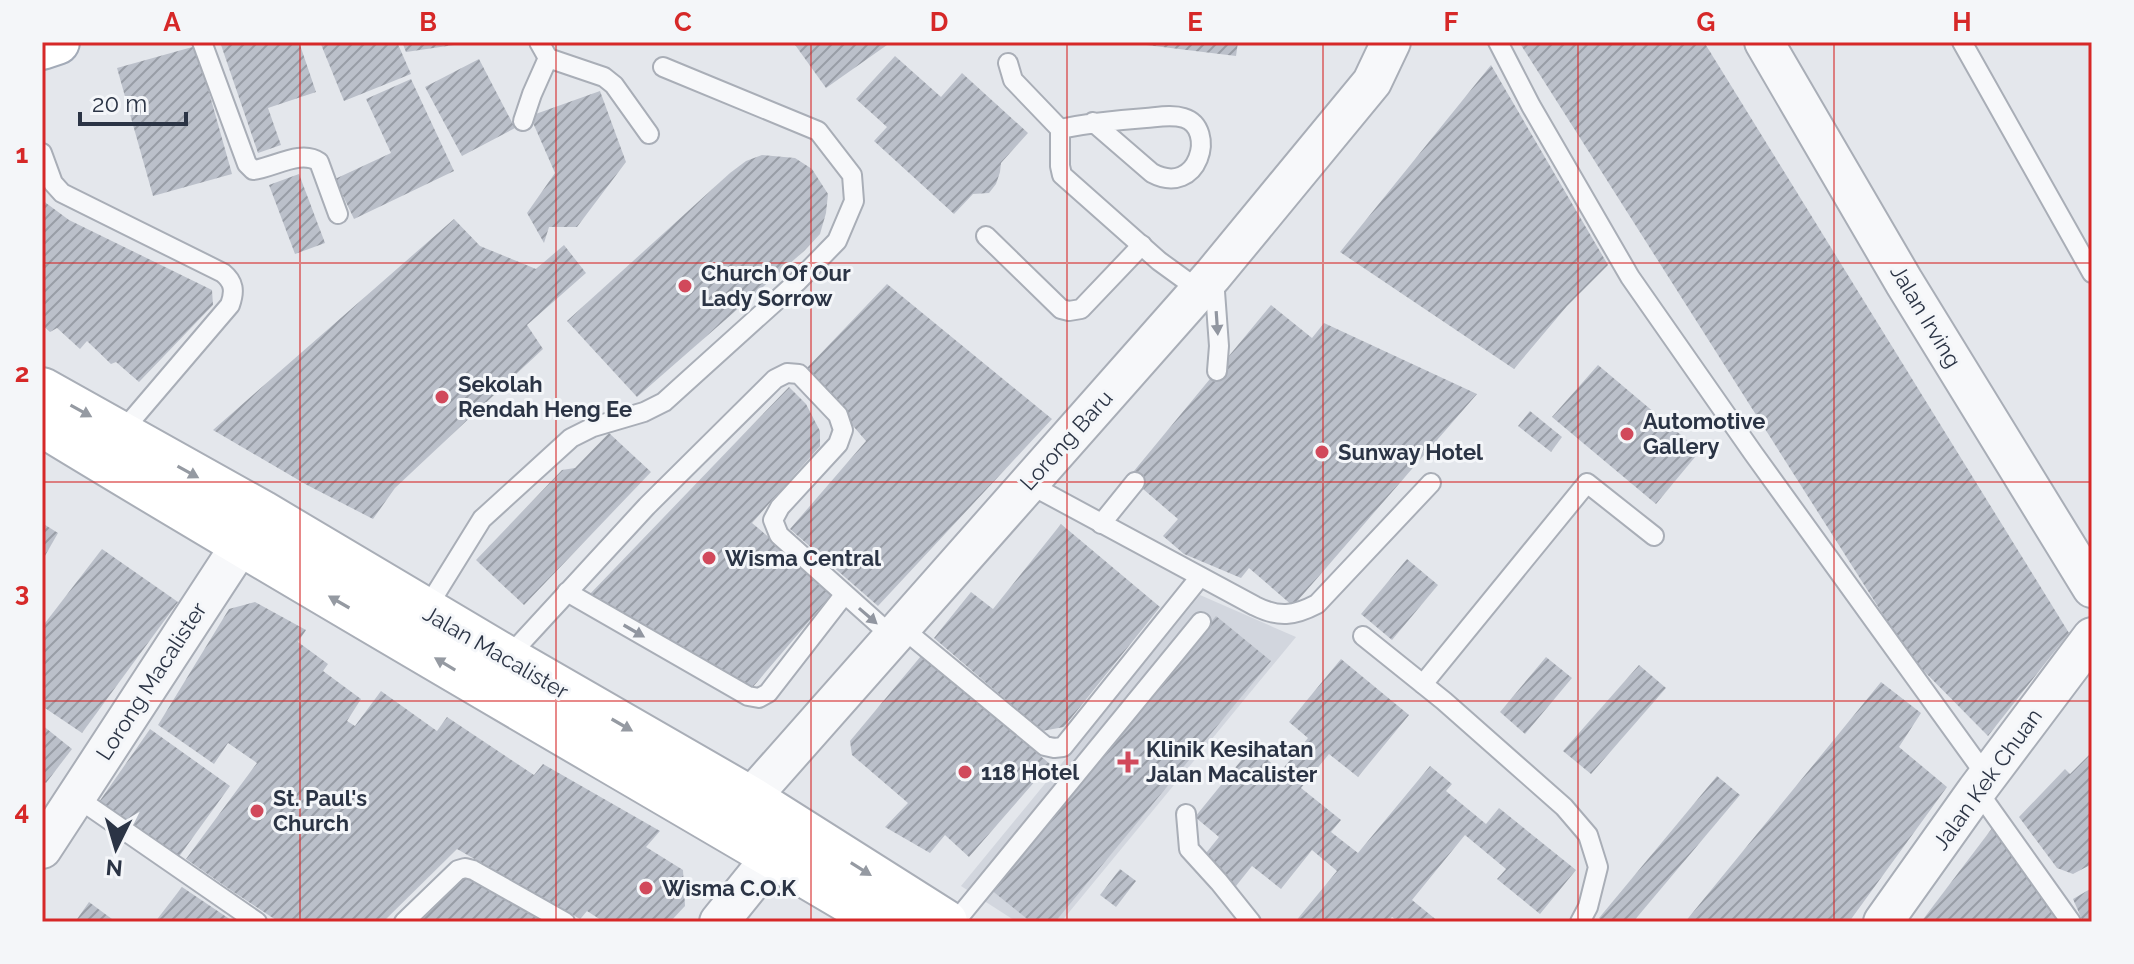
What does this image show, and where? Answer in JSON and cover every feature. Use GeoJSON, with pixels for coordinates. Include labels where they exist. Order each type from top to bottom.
{"type":"FeatureCollection","features":[{"type":"Feature","properties":{"kind":"main road"},"geometry":{"type":"LineString","coordinates":[[42,47],[57,42]]}},
{"type":"Feature","properties":{"kind":"main road","name":"Jalan Macalister"},"geometry":{"type":"LineString","coordinates":[[42,390],[110,446],[737,812],[784,842],[885,922]]}},
{"type":"Feature","properties":{"kind":"main road","name":"Jalan Macalister"},"geometry":{"type":"LineString","coordinates":[[42,424],[110,446]]}},
{"type":"Feature","properties":{"kind":"main road","name":"Jalan Macalister"},"geometry":{"type":"LineString","coordinates":[[784,842],[945,922]]}},
{"type":"Feature","properties":{"kind":"street","name":"Lorong Baru"},"geometry":{"type":"LineString","coordinates":[[737,812],[1206,282],[1372,82],[1391,42]]}},
{"type":"Feature","properties":{"kind":"street","name":"Jalan Irving"},"geometry":{"type":"LineString","coordinates":[[1764,42],[1904,282],[2092,588]]}},
{"type":"Feature","properties":{"kind":"street","name":"Lorong Macalister"},"geometry":{"type":"LineString","coordinates":[[42,849],[251,529]]}},
{"type":"Feature","properties":{"kind":"street","name":"Jalan Kek Chuan"},"geometry":{"type":"LineString","coordinates":[[1883,922],[2092,637]]}},
{"type":"Feature","properties":{"kind":"street"},"geometry":{"type":"LineString","coordinates":[[719,922],[784,842]]}},
{"type":"Feature","properties":{"kind":"lane"},"geometry":{"type":"LineString","coordinates":[[202,42],[247,164],[253,170],[300,157],[313,158],[319,162],[338,214]]}},
{"type":"Feature","properties":{"kind":"lane"},"geometry":{"type":"LineString","coordinates":[[1498,42],[1531,106],[1630,277],[1982,783],[2065,920]]}},
{"type":"Feature","properties":{"kind":"lane"},"geometry":{"type":"LineString","coordinates":[[1962,42],[2092,273]]}},
{"type":"Feature","properties":{"kind":"lane"},"geometry":{"type":"LineString","coordinates":[[523,121],[544,50],[604,77],[614,85],[649,134]]}},
{"type":"Feature","properties":{"kind":"lane"},"geometry":{"type":"LineString","coordinates":[[1008,63],[1013,80],[1060,129],[1062,175],[1159,261],[1206,282],[1219,346],[1217,371]]}},
{"type":"Feature","properties":{"kind":"lane"},"geometry":{"type":"LineString","coordinates":[[416,626],[482,519],[571,438],[664,402],[798,281],[837,241],[854,201],[852,175],[818,131],[663,67]]}},
{"type":"Feature","properties":{"kind":"lane"},"geometry":{"type":"LineString","coordinates":[[1060,129],[1093,122],[1181,117],[1196,126],[1201,142],[1199,158],[1191,171],[1177,179],[1162,179],[1093,122]]}},
{"type":"Feature","properties":{"kind":"lane"},"geometry":{"type":"LineString","coordinates":[[44,165],[62,193],[223,273],[234,286],[230,305],[110,446]]}},
{"type":"Feature","properties":{"kind":"lane"},"geometry":{"type":"LineString","coordinates":[[986,236],[1056,305],[1069,311],[1081,309],[1142,245]]}},
{"type":"Feature","properties":{"kind":"lane"},"geometry":{"type":"LineString","coordinates":[[495,672],[690,464],[775,379],[787,373],[799,374],[838,415],[843,430],[838,444],[780,507],[773,520],[779,535],[844,595],[1045,746],[1063,747],[1200,577]]}},
{"type":"Feature","properties":{"kind":"lane"},"geometry":{"type":"LineString","coordinates":[[1101,524],[1135,482]]}},
{"type":"Feature","properties":{"kind":"lane"},"geometry":{"type":"LineString","coordinates":[[1027,483],[1268,612],[1286,615],[1317,604],[1431,483]]}},
{"type":"Feature","properties":{"kind":"lane"},"geometry":{"type":"LineString","coordinates":[[1423,684],[1587,483],[1654,536]]}},
{"type":"Feature","properties":{"kind":"lane"},"geometry":{"type":"LineString","coordinates":[[567,592],[748,696],[759,698],[768,693],[844,595]]}},
{"type":"Feature","properties":{"kind":"lane"},"geometry":{"type":"LineString","coordinates":[[955,922],[1201,622]]}},
{"type":"Feature","properties":{"kind":"lane"},"geometry":{"type":"LineString","coordinates":[[1363,636],[1444,701],[1564,807],[1588,835],[1598,867],[1588,907],[1580,922]]}},
{"type":"Feature","properties":{"kind":"lane"},"geometry":{"type":"LineString","coordinates":[[76,797],[257,922]]}},
{"type":"Feature","properties":{"kind":"lane"},"geometry":{"type":"LineString","coordinates":[[1186,814],[1189,849],[1251,922]]}},
{"type":"Feature","properties":{"kind":"lane"},"geometry":{"type":"LineString","coordinates":[[404,922],[458,870],[465,868],[565,922]]}},
{"type":"Feature","properties":{"kind":"shaded area","name":"Klinik Kesihatan Jalan Macalister"},"geometry":{"type":"Polygon","coordinates":[[[1200,595],[1296,637],[1061,922],[1017,922],[961,886],[1200,595]]]}},
{"type":"Feature","properties":{"kind":"building"},"geometry":{"type":"Polygon","coordinates":[[[220,42],[299,42],[316,92],[268,108],[281,145],[258,153],[220,42]]]}},
{"type":"Feature","properties":{"kind":"building"},"geometry":{"type":"Polygon","coordinates":[[[320,42],[397,42],[411,74],[344,101],[320,42]]]}},
{"type":"Feature","properties":{"kind":"building"},"geometry":{"type":"Polygon","coordinates":[[[402,42],[461,42],[461,44],[406,52],[402,42]]]}},
{"type":"Feature","properties":{"kind":"building"},"geometry":{"type":"Polygon","coordinates":[[[793,42],[885,42],[887,45],[826,88],[793,42]]]}},
{"type":"Feature","properties":{"kind":"building"},"geometry":{"type":"Polygon","coordinates":[[[1138,42],[1238,42],[1236,56],[1138,42]]]}},
{"type":"Feature","properties":{"kind":"building"},"geometry":{"type":"Polygon","coordinates":[[[1519,42],[1704,42],[2069,633],[1988,736],[1910,657],[1519,42]]]}},
{"type":"Feature","properties":{"kind":"building"},"geometry":{"type":"Polygon","coordinates":[[[196,46],[232,174],[153,196],[117,68],[196,46]]]}},
{"type":"Feature","properties":{"kind":"building"},"geometry":{"type":"Polygon","coordinates":[[[895,56],[941,97],[962,73],[1028,133],[1001,163],[996,184],[989,193],[973,194],[954,214],[874,141],[887,127],[856,99],[895,56]]]}},
{"type":"Feature","properties":{"kind":"building"},"geometry":{"type":"Polygon","coordinates":[[[479,59],[515,128],[462,156],[425,87],[479,59]]]}},
{"type":"Feature","properties":{"kind":"building"},"geometry":{"type":"Polygon","coordinates":[[[1491,65],[1608,265],[1567,306],[1514,369],[1340,252],[1491,65]]]}},
{"type":"Feature","properties":{"kind":"building"},"geometry":{"type":"Polygon","coordinates":[[[411,79],[454,171],[354,219],[335,179],[391,153],[366,99],[411,79]]]}},
{"type":"Feature","properties":{"kind":"building"},"geometry":{"type":"Polygon","coordinates":[[[600,91],[626,162],[577,227],[549,227],[544,243],[527,213],[555,173],[530,116],[600,91]]]}},
{"type":"Feature","properties":{"kind":"building","name":"Church Of Our Lady Sorrow"},"geometry":{"type":"Polygon","coordinates":[[[762,155],[795,158],[812,169],[828,194],[820,234],[637,397],[567,321],[730,173],[746,161],[762,155]]]}},
{"type":"Feature","properties":{"kind":"building"},"geometry":{"type":"Polygon","coordinates":[[[299,174],[325,243],[295,254],[269,185],[299,174]]]}},
{"type":"Feature","properties":{"kind":"building"},"geometry":{"type":"Polygon","coordinates":[[[42,200],[69,220],[212,290],[213,305],[139,382],[116,362],[111,364],[87,341],[80,349],[57,328],[50,332],[42,325],[42,200]]]}},
{"type":"Feature","properties":{"kind":"building"},"geometry":{"type":"Polygon","coordinates":[[[454,219],[480,246],[536,269],[564,245],[586,273],[527,325],[543,349],[395,488],[373,519],[213,430],[454,219]]]}},
{"type":"Feature","properties":{"kind":"building"},"geometry":{"type":"Polygon","coordinates":[[[887,284],[1052,419],[878,606],[790,529],[866,441],[805,370],[887,284]]]}},
{"type":"Feature","properties":{"kind":"building","name":"Sunway Hotel"},"geometry":{"type":"Polygon","coordinates":[[[1271,305],[1312,338],[1324,323],[1477,394],[1293,606],[1249,568],[1241,578],[1184,554],[1163,536],[1178,519],[1129,477],[1271,305]]]}},
{"type":"Feature","properties":{"kind":"building","name":"Automotive Gallery"},"geometry":{"type":"Polygon","coordinates":[[[1598,365],[1700,451],[1656,504],[1552,417],[1598,365]]]}},
{"type":"Feature","properties":{"kind":"building","name":"Wisma Central"},"geometry":{"type":"Polygon","coordinates":[[[789,387],[806,404],[820,431],[820,446],[752,523],[834,592],[752,688],[589,595],[789,387]]]}},
{"type":"Feature","properties":{"kind":"building"},"geometry":{"type":"Polygon","coordinates":[[[1530,411],[1562,437],[1551,452],[1518,426],[1530,411]]]}},
{"type":"Feature","properties":{"kind":"building"},"geometry":{"type":"Polygon","coordinates":[[[609,433],[651,472],[524,605],[476,560],[562,470],[575,468],[609,433]]]}},
{"type":"Feature","properties":{"kind":"building"},"geometry":{"type":"Polygon","coordinates":[[[42,523],[58,533],[42,561],[42,523]]]}},
{"type":"Feature","properties":{"kind":"building"},"geometry":{"type":"Polygon","coordinates":[[[1061,524],[1160,607],[1064,727],[1042,731],[934,638],[971,592],[993,609],[1061,524]]]}},
{"type":"Feature","properties":{"kind":"building"},"geometry":{"type":"Polygon","coordinates":[[[102,549],[178,602],[82,733],[42,706],[42,627],[102,549]]]}},
{"type":"Feature","properties":{"kind":"building"},"geometry":{"type":"Polygon","coordinates":[[[1407,559],[1438,585],[1392,640],[1361,614],[1407,559]]]}},
{"type":"Feature","properties":{"kind":"building"},"geometry":{"type":"Polygon","coordinates":[[[255,602],[306,630],[298,642],[328,664],[323,671],[361,699],[347,721],[355,726],[381,691],[437,731],[447,717],[534,775],[543,764],[660,831],[646,847],[683,870],[685,906],[670,922],[604,922],[587,911],[580,919],[457,849],[383,922],[279,922],[186,859],[257,763],[228,743],[214,764],[158,725],[229,609],[255,602]]]}},
{"type":"Feature","properties":{"kind":"building","name":"Klinik Kesihatan Jalan Macalister"},"geometry":{"type":"Polygon","coordinates":[[[1216,616],[1271,661],[1055,922],[1031,922],[990,889],[1216,616]]]}},
{"type":"Feature","properties":{"kind":"building"},"geometry":{"type":"Polygon","coordinates":[[[921,656],[1050,764],[969,857],[945,835],[930,853],[885,827],[908,803],[852,755],[850,741],[921,656]]]}},
{"type":"Feature","properties":{"kind":"building"},"geometry":{"type":"Polygon","coordinates":[[[1546,657],[1572,678],[1525,734],[1500,712],[1546,657]]]}},
{"type":"Feature","properties":{"kind":"building"},"geometry":{"type":"Polygon","coordinates":[[[1341,659],[1409,715],[1358,777],[1329,754],[1301,788],[1341,820],[1331,832],[1358,853],[1430,766],[1452,784],[1446,791],[1486,824],[1499,808],[1576,870],[1540,914],[1497,879],[1506,869],[1465,835],[1412,900],[1439,922],[1399,922],[1392,917],[1388,922],[1295,922],[1337,871],[1312,850],[1281,889],[1252,866],[1236,886],[1202,858],[1219,837],[1195,817],[1252,747],[1281,771],[1308,738],[1289,722],[1341,659]]]}},
{"type":"Feature","properties":{"kind":"building"},"geometry":{"type":"Polygon","coordinates":[[[1639,665],[1666,688],[1591,774],[1563,751],[1639,665]]]}},
{"type":"Feature","properties":{"kind":"building"},"geometry":{"type":"Polygon","coordinates":[[[1881,682],[1921,713],[1899,747],[1947,787],[1849,922],[1685,922],[1881,682]]]}},
{"type":"Feature","properties":{"kind":"building"},"geometry":{"type":"Polygon","coordinates":[[[42,725],[72,749],[46,783],[42,780],[42,725]]]}},
{"type":"Feature","properties":{"kind":"building"},"geometry":{"type":"Polygon","coordinates":[[[150,729],[230,786],[178,858],[99,802],[150,729]]]}},
{"type":"Feature","properties":{"kind":"building"},"geometry":{"type":"Polygon","coordinates":[[[2090,754],[2092,864],[2073,874],[2057,868],[2019,817],[2065,769],[2070,774],[2090,754]]]}},
{"type":"Feature","properties":{"kind":"building"},"geometry":{"type":"Polygon","coordinates":[[[1717,776],[1740,795],[1633,922],[1604,922],[1599,918],[1717,776]]]}},
{"type":"Feature","properties":{"kind":"building"},"geometry":{"type":"Polygon","coordinates":[[[1993,827],[2056,922],[1921,922],[1993,827]]]}},
{"type":"Feature","properties":{"kind":"building"},"geometry":{"type":"Polygon","coordinates":[[[1120,869],[1136,881],[1116,907],[1100,895],[1120,869]]]}},
{"type":"Feature","properties":{"kind":"building"},"geometry":{"type":"Polygon","coordinates":[[[463,876],[548,922],[419,922],[463,876]]]}},
{"type":"Feature","properties":{"kind":"building"},"geometry":{"type":"Polygon","coordinates":[[[182,887],[234,922],[155,922],[182,887]]]}},
{"type":"Feature","properties":{"kind":"building"},"geometry":{"type":"Polygon","coordinates":[[[2092,888],[2092,922],[2083,922],[2073,899],[2092,888]]]}},
{"type":"Feature","properties":{"kind":"building"},"geometry":{"type":"Polygon","coordinates":[[[89,902],[116,922],[75,922],[89,902]]]}},
{"type":"Feature","properties":{"kind":"place","name":"Church Of Our Lady Sorrow"},"geometry":{"type":"Point","coordinates":[685,286]}},
{"type":"Feature","properties":{"kind":"place","name":"Sekolah Rendah Heng Ee"},"geometry":{"type":"Point","coordinates":[442,397]}},
{"type":"Feature","properties":{"kind":"place","name":"Automotive Gallery"},"geometry":{"type":"Point","coordinates":[1627,434]}},
{"type":"Feature","properties":{"kind":"place","name":"Sunway Hotel"},"geometry":{"type":"Point","coordinates":[1322,452]}},
{"type":"Feature","properties":{"kind":"place","name":"Wisma Central"},"geometry":{"type":"Point","coordinates":[709,558]}},
{"type":"Feature","properties":{"kind":"place","name":"Klinik Kesihatan Jalan Macalister"},"geometry":{"type":"Point","coordinates":[1128,762]}},
{"type":"Feature","properties":{"kind":"place","name":"118 Hotel"},"geometry":{"type":"Point","coordinates":[965,772]}},
{"type":"Feature","properties":{"kind":"place","name":"St. Paul's Church"},"geometry":{"type":"Point","coordinates":[257,811]}},
{"type":"Feature","properties":{"kind":"place","name":"Wisma C.O.K"},"geometry":{"type":"Point","coordinates":[646,888]}}]}
